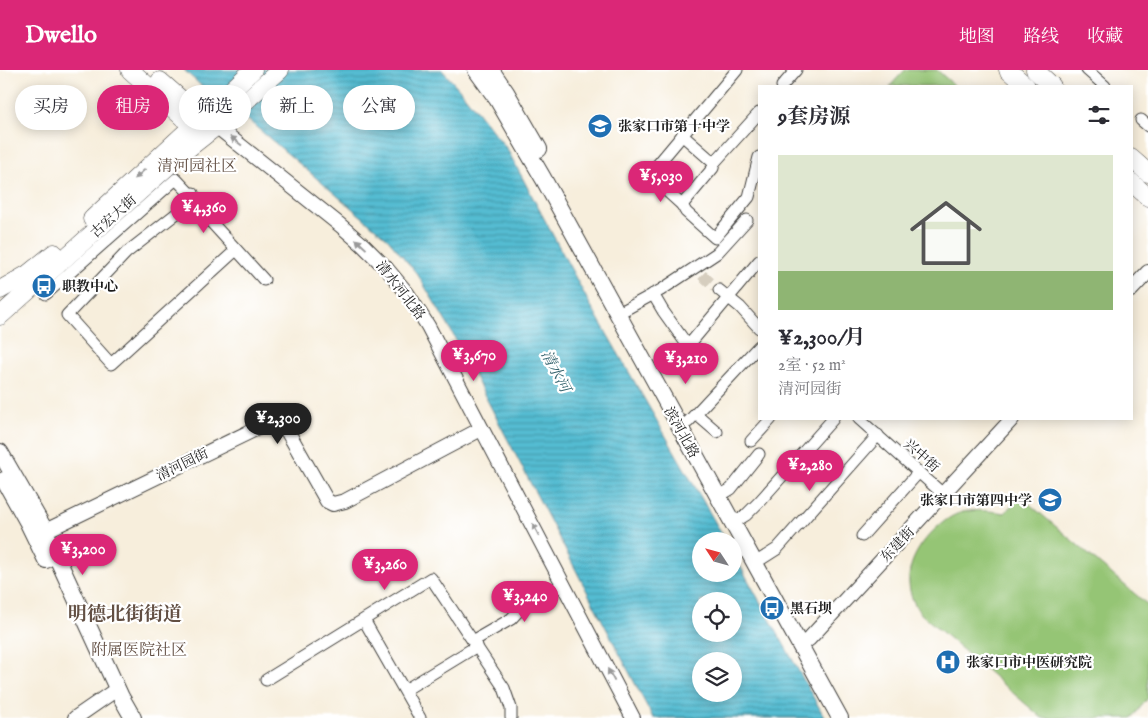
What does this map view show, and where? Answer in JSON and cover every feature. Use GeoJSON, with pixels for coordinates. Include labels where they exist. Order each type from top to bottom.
{"type":"FeatureCollection","features":[{"type":"Feature","properties":{"kind":"main road","name":"清水河北路"},"geometry":{"type":"LineString","coordinates":[[130,70],[179,102]]}},
{"type":"Feature","properties":{"kind":"main road","name":"清水河北路"},"geometry":{"type":"LineString","coordinates":[[147,70],[179,96]]}},
{"type":"Feature","properties":{"kind":"main road"},"geometry":{"type":"LineString","coordinates":[[240,85],[253,70]]}},
{"type":"Feature","properties":{"kind":"main road"},"geometry":{"type":"LineString","coordinates":[[251,91],[280,70]]}},
{"type":"Feature","properties":{"kind":"main road","name":"滨河北路"},"geometry":{"type":"LineString","coordinates":[[476,70],[497,99],[688,421],[737,521],[805,642],[852,718]]}},
{"type":"Feature","properties":{"kind":"main road","name":"滨河北路"},"geometry":{"type":"LineString","coordinates":[[491,70],[523,119],[622,312]]}},
{"type":"Feature","properties":{"kind":"main road"},"geometry":{"type":"LineString","coordinates":[[1008,70],[1025,85]]}},
{"type":"Feature","properties":{"kind":"main road"},"geometry":{"type":"LineString","coordinates":[[1034,70],[1051,85]]}},
{"type":"Feature","properties":{"kind":"main road","name":"古宏大街"},"geometry":{"type":"LineString","coordinates":[[0,290],[28,274],[51,256],[198,130]]}},
{"type":"Feature","properties":{"kind":"main road","name":"古宏大街"},"geometry":{"type":"LineString","coordinates":[[0,316],[106,232],[201,130]]}},
{"type":"Feature","properties":{"kind":"main road"},"geometry":{"type":"LineString","coordinates":[[1133,160],[1148,173]]}},
{"type":"Feature","properties":{"kind":"main road"},"geometry":{"type":"LineString","coordinates":[[1133,184],[1148,197]]}},
{"type":"Feature","properties":{"kind":"main road"},"geometry":{"type":"LineString","coordinates":[[0,452],[40,533],[113,691],[123,718]]}},
{"type":"Feature","properties":{"kind":"main road"},"geometry":{"type":"LineString","coordinates":[[0,474],[40,533]]}},
{"type":"Feature","properties":{"kind":"main road","name":"滨河北路"},"geometry":{"type":"LineString","coordinates":[[805,642],[840,718]]}},
{"type":"Feature","properties":{"kind":"main road"},"geometry":{"type":"LineString","coordinates":[[113,691],[133,718]]}},
{"type":"Feature","properties":{"kind":"street"},"geometry":{"type":"LineString","coordinates":[[737,70],[649,175],[682,205],[686,212],[716,238],[749,197],[758,161]]}},
{"type":"Feature","properties":{"kind":"street"},"geometry":{"type":"LineString","coordinates":[[783,85],[796,70]]}},
{"type":"Feature","properties":{"kind":"street"},"geometry":{"type":"LineString","coordinates":[[1087,70],[1104,85]]}},
{"type":"Feature","properties":{"kind":"street"},"geometry":{"type":"LineString","coordinates":[[682,205],[713,168],[714,163],[758,114]]}},
{"type":"Feature","properties":{"kind":"street","name":"清水河北路"},"geometry":{"type":"LineString","coordinates":[[220,130],[340,225],[387,269],[407,293],[428,326],[633,718]]}},
{"type":"Feature","properties":{"kind":"street"},"geometry":{"type":"LineString","coordinates":[[682,135],[714,163]]}},
{"type":"Feature","properties":{"kind":"street"},"geometry":{"type":"LineString","coordinates":[[168,166],[192,191],[196,205],[201,211],[264,280]]}},
{"type":"Feature","properties":{"kind":"street"},"geometry":{"type":"LineString","coordinates":[[46,294],[106,232],[176,179],[195,199]]}},
{"type":"Feature","properties":{"kind":"street"},"geometry":{"type":"LineString","coordinates":[[195,199],[126,253],[67,315],[111,364],[236,250]]}},
{"type":"Feature","properties":{"kind":"street"},"geometry":{"type":"LineString","coordinates":[[622,312],[698,272],[747,220]]}},
{"type":"Feature","properties":{"kind":"street"},"geometry":{"type":"LineString","coordinates":[[106,232],[126,253]]}},
{"type":"Feature","properties":{"kind":"street"},"geometry":{"type":"LineString","coordinates":[[654,294],[663,311],[688,346],[758,262]]}},
{"type":"Feature","properties":{"kind":"street"},"geometry":{"type":"LineString","coordinates":[[1133,288],[1148,272]]}},
{"type":"Feature","properties":{"kind":"street"},"geometry":{"type":"LineString","coordinates":[[719,290],[740,307],[758,327]]}},
{"type":"Feature","properties":{"kind":"street"},"geometry":{"type":"LineString","coordinates":[[716,432],[688,421],[758,347]]}},
{"type":"Feature","properties":{"kind":"street"},"geometry":{"type":"LineString","coordinates":[[750,441],[769,420]]}},
{"type":"Feature","properties":{"kind":"street"},"geometry":{"type":"LineString","coordinates":[[737,521],[759,502],[832,420]]}},
{"type":"Feature","properties":{"kind":"street","name":"兴中街"},"geometry":{"type":"LineString","coordinates":[[860,420],[943,494]]}},
{"type":"Feature","properties":{"kind":"street","name":"东建街"},"geometry":{"type":"LineString","coordinates":[[805,642],[1011,420]]}},
{"type":"Feature","properties":{"kind":"street","name":"清河园街"},"geometry":{"type":"LineString","coordinates":[[40,533],[268,423],[278,421],[285,427],[327,501],[333,504],[344,501],[482,428]]}},
{"type":"Feature","properties":{"kind":"street"},"geometry":{"type":"LineString","coordinates":[[759,560],[776,549],[878,435]]}},
{"type":"Feature","properties":{"kind":"street"},"geometry":{"type":"LineString","coordinates":[[723,494],[759,454]]}},
{"type":"Feature","properties":{"kind":"street"},"geometry":{"type":"LineString","coordinates":[[862,536],[920,472]]}},
{"type":"Feature","properties":{"kind":"street"},"geometry":{"type":"LineString","coordinates":[[266,680],[431,578],[508,697],[511,718]]}},
{"type":"Feature","properties":{"kind":"street"},"geometry":{"type":"LineString","coordinates":[[405,690],[475,644],[511,618],[522,607],[564,584]]}},
{"type":"Feature","properties":{"kind":"street"},"geometry":{"type":"LineString","coordinates":[[364,620],[420,718]]}},
{"type":"Feature","properties":{"kind":"street"},"geometry":{"type":"LineString","coordinates":[[75,718],[113,691]]}},
{"type":"Feature","properties":{"kind":"green space"},"geometry":{"type":"Polygon","coordinates":[[[905,70],[937,70],[954,85],[891,85],[905,70]]]}},
{"type":"Feature","properties":{"kind":"green space"},"geometry":{"type":"Polygon","coordinates":[[[1020,496],[1148,605],[1148,698],[1132,718],[1042,718],[920,613],[914,602],[910,591],[910,569],[919,549],[934,530],[951,517],[963,512],[978,510],[1005,513],[1020,496]]]}},
{"type":"Feature","properties":{"kind":"water","name":"清水河"},"geometry":{"type":"Polygon","coordinates":[[[184,70],[442,70],[507,149],[587,299],[721,532],[692,532],[692,582],[742,582],[742,569],[825,718],[653,718],[449,327],[418,275],[388,239],[251,123],[251,85],[200,85],[184,70]]]}},
{"type":"Feature","properties":{"kind":"tunnel"},"geometry":{"type":"LineString","coordinates":[[702,275],[719,290]]}},
{"type":"Feature","properties":{"kind":"place","name":"张家口市第十中学"},"geometry":{"type":"Point","coordinates":[600,126]}},
{"type":"Feature","properties":{"kind":"place","name":"职教中心"},"geometry":{"type":"Point","coordinates":[44,286]}},
{"type":"Feature","properties":{"kind":"place","name":"张家口市第四中学"},"geometry":{"type":"Point","coordinates":[1050,500]}},
{"type":"Feature","properties":{"kind":"place","name":"黑石坝"},"geometry":{"type":"Point","coordinates":[772,608]}},
{"type":"Feature","properties":{"kind":"place","name":"张家口市中医研究院"},"geometry":{"type":"Point","coordinates":[948,662]}},
{"type":"Feature","properties":{"kind":"district","name":"清河园社区"},"geometry":{"type":"Point","coordinates":[197,165]}},
{"type":"Feature","properties":{"kind":"district","name":"明德北街街道"},"geometry":{"type":"Point","coordinates":[125,613]}},
{"type":"Feature","properties":{"kind":"district","name":"附属医院社区"},"geometry":{"type":"Point","coordinates":[139,649]}}]}
